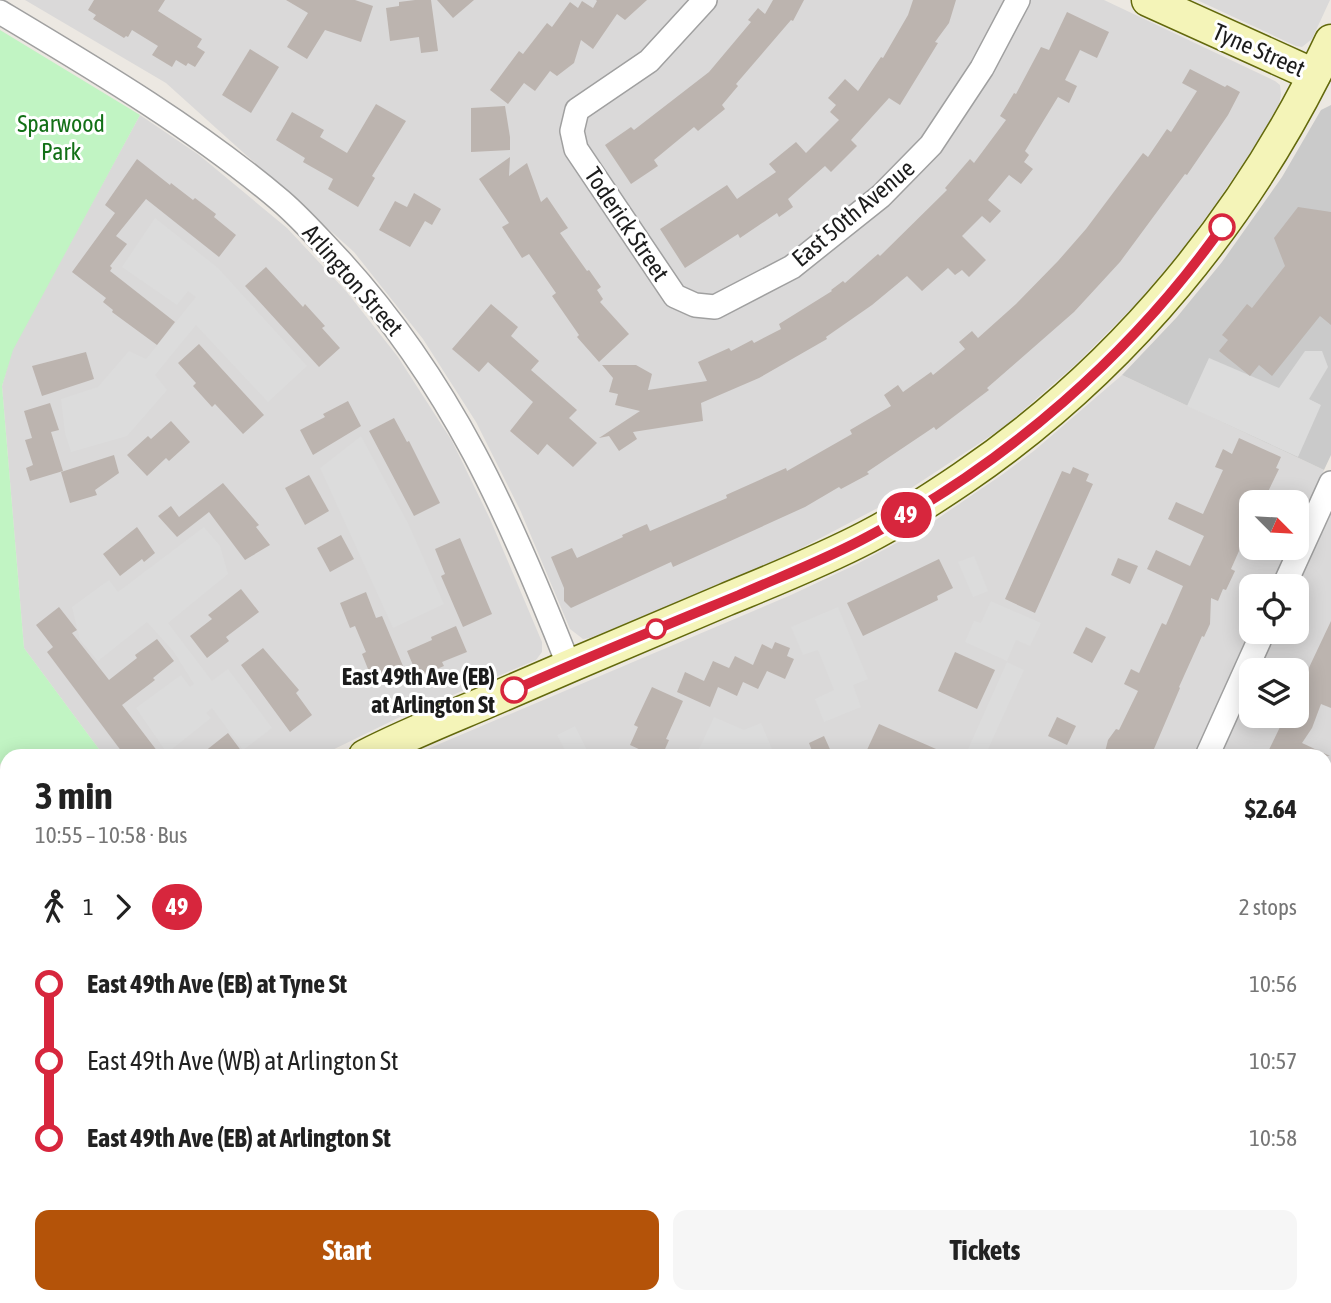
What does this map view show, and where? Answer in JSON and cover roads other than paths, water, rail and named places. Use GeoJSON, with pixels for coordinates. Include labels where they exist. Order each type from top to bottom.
{"type":"FeatureCollection","features":[{"type":"Feature","properties":{"kind":"street","name":"Toderick Street"},"geometry":{"type":"LineString","coordinates":[[695,305],[675,296],[576,149],[572,131],[577,110],[649,61],[705,0]]}},
{"type":"Feature","properties":{"kind":"street","name":"East 50th Avenue"},"geometry":{"type":"LineString","coordinates":[[695,305],[715,307],[792,267],[881,195],[931,145],[982,68],[1018,0]]}},
{"type":"Feature","properties":{"kind":"street","name":"Tyne Street"},"geometry":{"type":"LineString","coordinates":[[1148,0],[1323,79]]}},
{"type":"Feature","properties":{"kind":"street","name":"Arlington Street"},"geometry":{"type":"LineString","coordinates":[[0,12],[124,86],[224,156],[283,203],[363,287],[428,373],[472,446],[514,533],[569,667]]}},
{"type":"Feature","properties":{"kind":"street"},"geometry":{"type":"LineString","coordinates":[[381,749],[869,537],[951,486],[1027,432],[1095,373],[1149,317],[1196,261],[1260,173],[1300,106],[1323,79],[1331,41]]}},
{"type":"Feature","properties":{"kind":"street"},"geometry":{"type":"LineString","coordinates":[[1289,574],[1331,483]]}},
{"type":"Feature","properties":{"kind":"street"},"geometry":{"type":"LineString","coordinates":[[1210,749],[1258,644]]}},
{"type":"Feature","properties":{"kind":"place","name":"East 49th Ave (EB) at Arlington St"},"geometry":{"type":"Point","coordinates":[514,690]}},
{"type":"Feature","properties":{"kind":"park label","name":"Sparwood Park"},"geometry":{"type":"Point","coordinates":[61,137]}}]}
